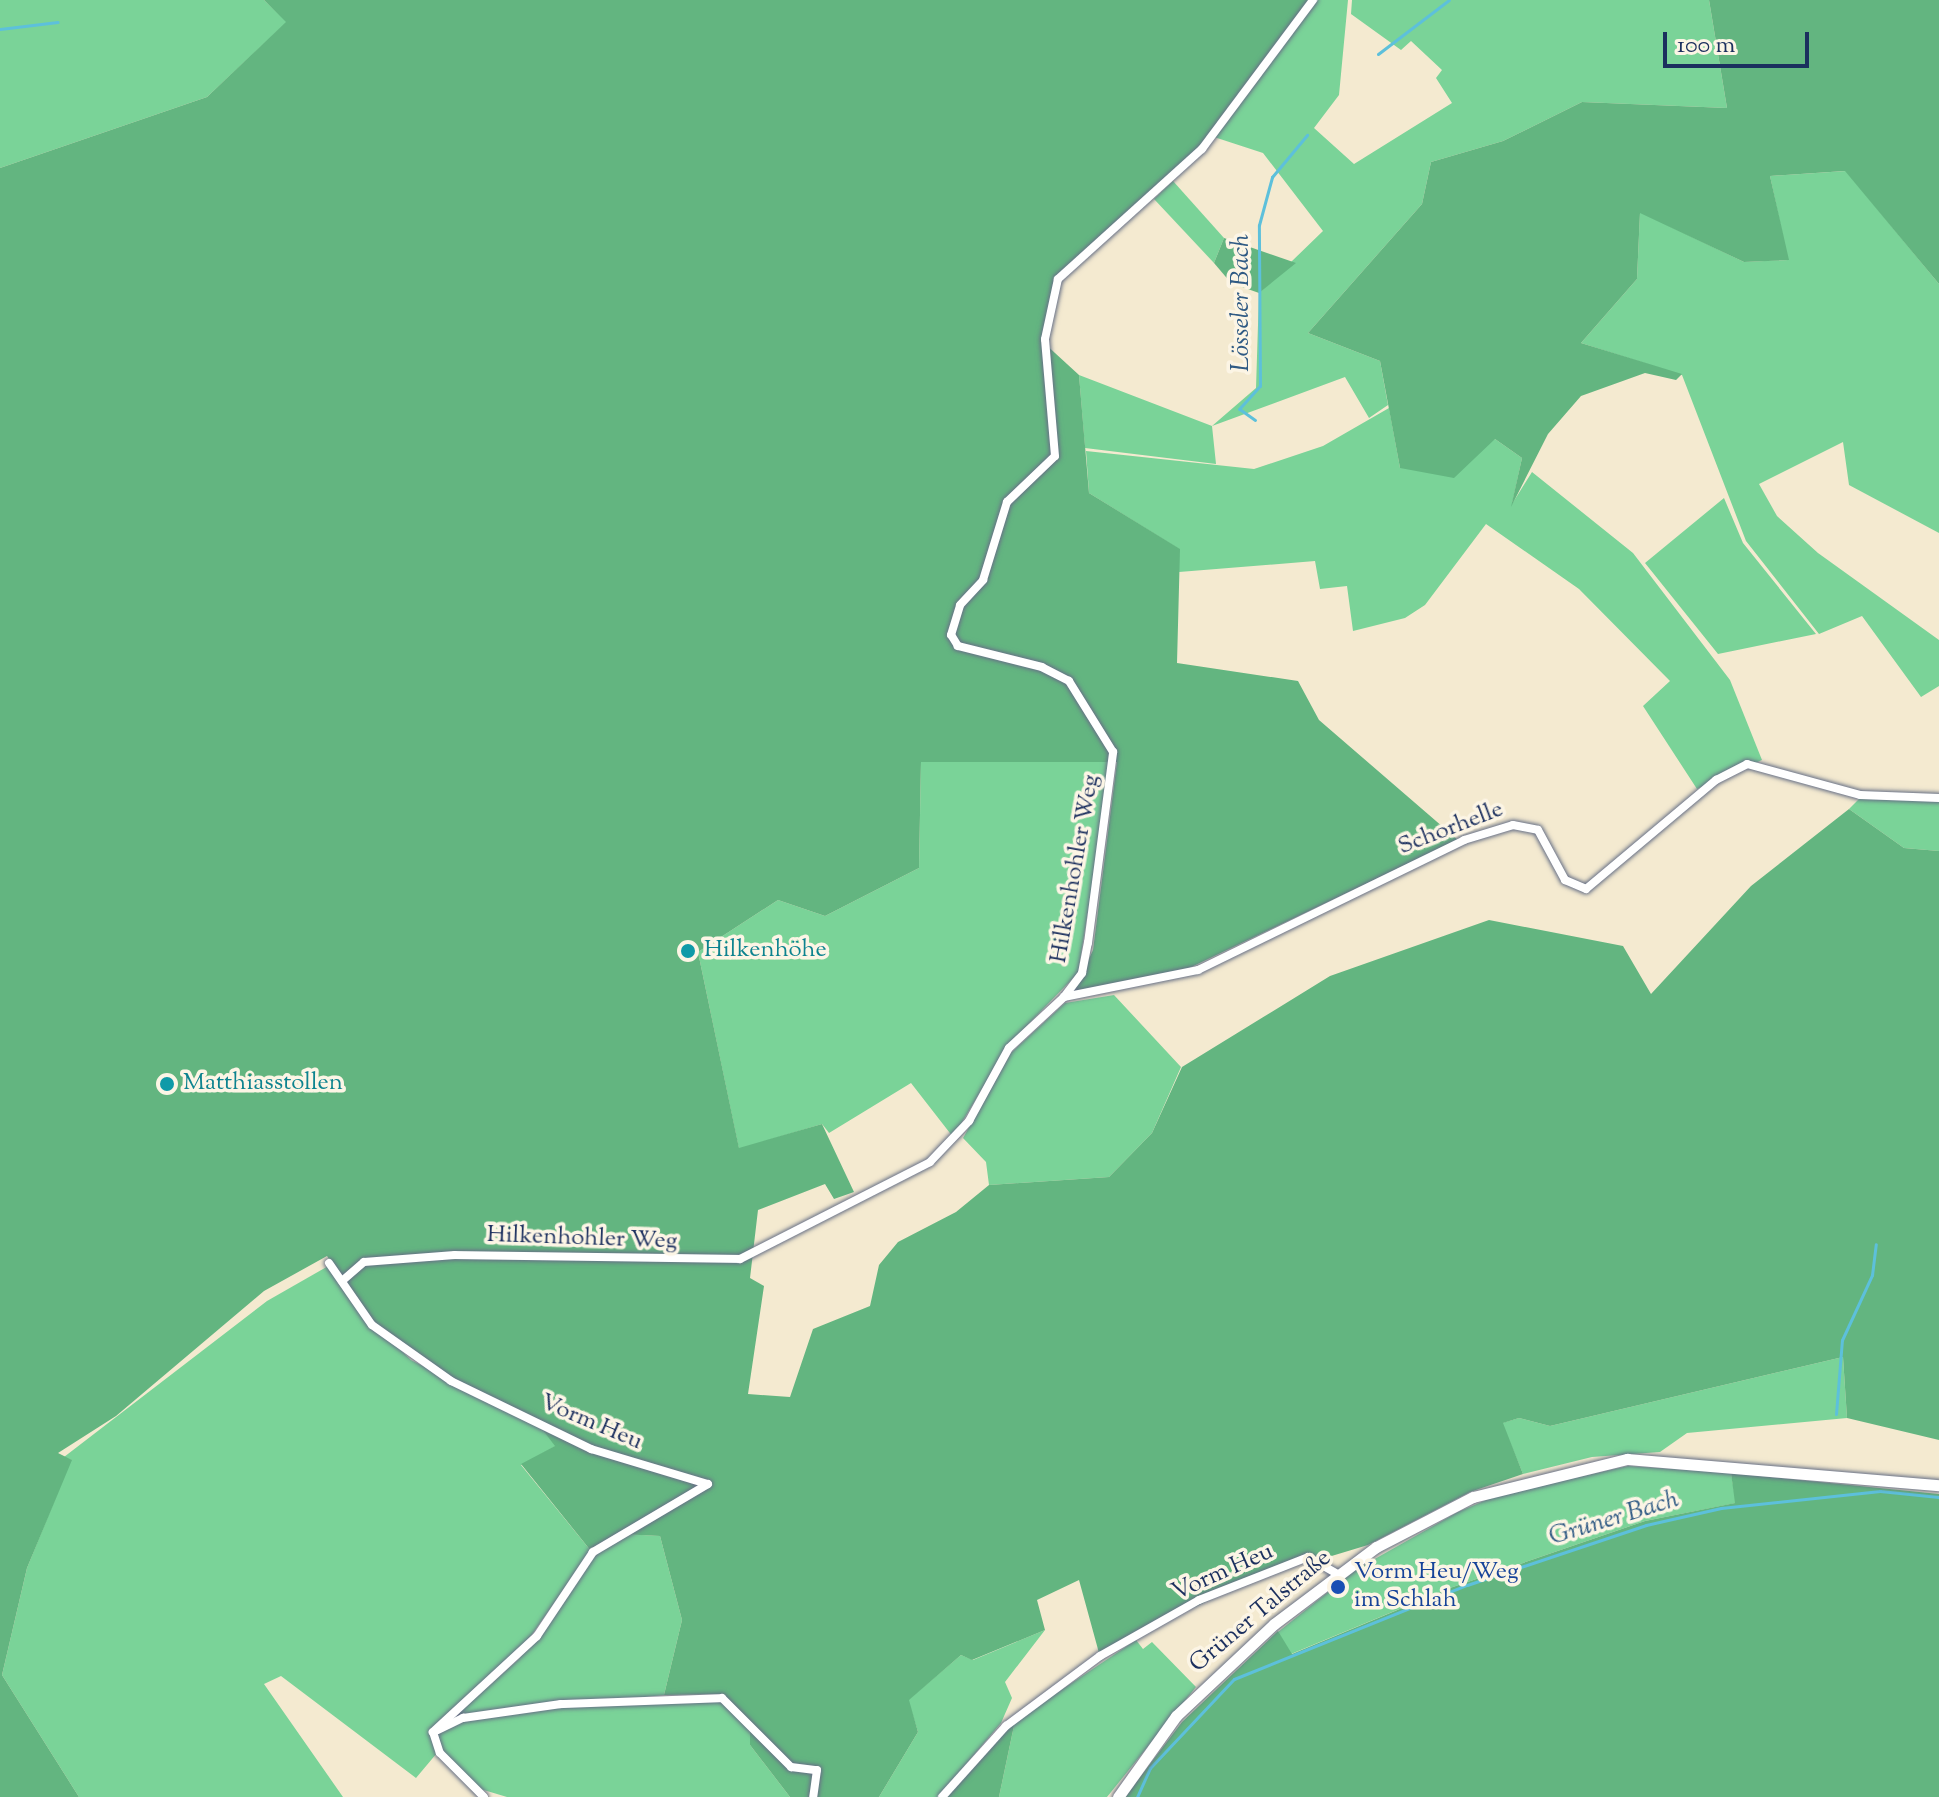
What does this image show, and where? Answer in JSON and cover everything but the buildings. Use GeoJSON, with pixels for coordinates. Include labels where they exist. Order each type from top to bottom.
{"type":"FeatureCollection","features":[{"type":"Feature","properties":{"kind":"main road","name":"Grüner Talstraße"},"geometry":{"type":"LineString","coordinates":[[1118,1797],[1195,1697],[1337,1574],[1473,1497],[1594,1463],[1696,1461],[1819,1480],[1939,1485]]}},
{"type":"Feature","properties":{"kind":"street","name":"Hilkenhohler Weg"},"geometry":{"type":"LineString","coordinates":[[342,1281],[364,1262],[455,1255],[740,1259],[930,1162],[969,1121],[1009,1048],[1064,997],[1082,973],[1088,943],[1113,752],[1069,681],[1042,667],[958,646],[951,635],[960,605],[983,580],[1007,502],[1055,456],[1045,339],[1058,279],[1202,149],[1313,0]]}},
{"type":"Feature","properties":{"kind":"street","name":"Schorhelle"},"geometry":{"type":"LineString","coordinates":[[1064,997],[1198,970],[1464,840],[1513,825],[1538,830],[1565,880],[1586,889],[1716,780],[1747,764],[1860,795],[1939,798]]}},
{"type":"Feature","properties":{"kind":"street","name":"Vorm Heu"},"geometry":{"type":"LineString","coordinates":[[329,1263],[372,1325],[451,1381],[606,1454],[708,1484],[593,1552],[537,1636],[433,1732]]}},
{"type":"Feature","properties":{"kind":"street","name":"Vorm Heu"},"geometry":{"type":"LineString","coordinates":[[942,1797],[1006,1726],[1100,1656],[1199,1600],[1308,1557],[1337,1574]]}},
{"type":"Feature","properties":{"kind":"street"},"geometry":{"type":"LineString","coordinates":[[484,1797],[440,1753],[433,1732],[463,1718],[561,1704],[722,1698],[791,1767],[817,1770],[813,1797]]}},
{"type":"Feature","properties":{"kind":"green space"},"geometry":{"type":"Polygon","coordinates":[[[0,0],[264,0],[287,22],[207,97],[0,168],[0,0]]]}},
{"type":"Feature","properties":{"kind":"green space"},"geometry":{"type":"Polygon","coordinates":[[[264,0],[1311,0],[1200,148],[1057,276],[1043,342],[1079,375],[1089,493],[1180,549],[1177,663],[1298,681],[1319,720],[1458,840],[1183,971],[1073,994],[1093,950],[1117,762],[921,762],[919,868],[825,916],[778,900],[698,952],[739,1148],[822,1124],[854,1192],[834,1199],[825,1184],[758,1210],[750,1278],[764,1286],[748,1394],[790,1397],[813,1329],[870,1306],[879,1265],[898,1242],[956,1212],[989,1185],[1109,1177],[1152,1133],[1182,1067],[1330,976],[1489,920],[1623,946],[1651,994],[1751,886],[1849,809],[1904,848],[1939,851],[1939,1440],[1847,1418],[1843,1357],[1550,1426],[1519,1418],[1503,1423],[1523,1474],[1470,1492],[1368,1545],[1325,1558],[1303,1555],[1099,1653],[1079,1580],[1037,1600],[1045,1630],[972,1660],[961,1655],[909,1700],[918,1732],[879,1797],[816,1797],[819,1767],[793,1764],[723,1694],[664,1695],[682,1620],[660,1536],[619,1534],[591,1551],[521,1464],[555,1446],[538,1424],[453,1379],[373,1323],[327,1256],[264,1291],[116,1416],[58,1453],[72,1460],[27,1568],[2,1675],[79,1797],[0,1797],[0,168],[207,97],[286,22],[264,0]]]}},
{"type":"Feature","properties":{"kind":"green space"},"geometry":{"type":"Polygon","coordinates":[[[1315,0],[1348,0],[1339,95],[1314,128],[1354,164],[1452,103],[1436,78],[1442,70],[1411,41],[1401,50],[1351,14],[1352,0],[1709,0],[1727,108],[1582,102],[1503,141],[1431,162],[1422,204],[1308,333],[1380,361],[1388,405],[1369,418],[1345,377],[1212,426],[1256,388],[1259,293],[1323,231],[1263,153],[1214,137],[1315,0]]]}},
{"type":"Feature","properties":{"kind":"green space"},"geometry":{"type":"Polygon","coordinates":[[[1709,0],[1939,0],[1939,284],[1845,171],[1770,176],[1789,260],[1744,262],[1640,213],[1637,279],[1581,343],[1682,374],[1676,380],[1645,373],[1581,396],[1548,434],[1511,507],[1522,458],[1495,439],[1454,478],[1400,468],[1380,361],[1308,333],[1422,204],[1431,162],[1503,141],[1582,102],[1727,108],[1709,0]]]}},
{"type":"Feature","properties":{"kind":"green space"},"geometry":{"type":"Polygon","coordinates":[[[1846,171],[1939,284],[1939,533],[1849,485],[1843,442],[1759,484],[1777,516],[1818,553],[1939,640],[1939,686],[1921,697],[1862,616],[1819,634],[1746,541],[1682,375],[1581,343],[1637,279],[1640,212],[1744,262],[1788,260],[1770,176],[1846,171]]]}},
{"type":"Feature","properties":{"kind":"green space"},"geometry":{"type":"Polygon","coordinates":[[[1173,181],[1224,238],[1214,263],[1154,199],[1173,181]]]}},
{"type":"Feature","properties":{"kind":"green space"},"geometry":{"type":"Polygon","coordinates":[[[1224,238],[1296,263],[1259,293],[1231,283],[1214,263],[1224,238]]]}},
{"type":"Feature","properties":{"kind":"green space"},"geometry":{"type":"Polygon","coordinates":[[[1079,375],[1212,426],[1216,464],[1085,448],[1079,375]]]}},
{"type":"Feature","properties":{"kind":"green space"},"geometry":{"type":"Polygon","coordinates":[[[1389,408],[1400,468],[1495,439],[1522,458],[1512,504],[1532,472],[1633,553],[1730,680],[1762,760],[1697,789],[1643,706],[1670,681],[1579,589],[1486,524],[1425,605],[1405,618],[1353,631],[1347,586],[1320,589],[1315,561],[1179,572],[1179,549],[1089,493],[1086,451],[1254,469],[1323,446],[1389,408]]]}},
{"type":"Feature","properties":{"kind":"green space"},"geometry":{"type":"Polygon","coordinates":[[[1724,498],[1743,543],[1816,634],[1718,654],[1645,563],[1724,498]]]}},
{"type":"Feature","properties":{"kind":"green space"},"geometry":{"type":"Polygon","coordinates":[[[921,762],[1112,762],[1078,973],[1009,1044],[953,1137],[911,1083],[829,1133],[822,1124],[739,1149],[698,952],[778,900],[825,916],[919,868],[921,762]]]}},
{"type":"Feature","properties":{"kind":"green space"},"geometry":{"type":"Polygon","coordinates":[[[1859,799],[1939,800],[1939,851],[1904,848],[1849,809],[1859,799]]]}},
{"type":"Feature","properties":{"kind":"green space"},"geometry":{"type":"Polygon","coordinates":[[[1114,995],[1181,1067],[1152,1133],[1109,1177],[989,1185],[986,1162],[963,1138],[1011,1053],[1065,1003],[1114,995]]]}},
{"type":"Feature","properties":{"kind":"green space"},"geometry":{"type":"Polygon","coordinates":[[[330,1265],[351,1302],[411,1360],[538,1424],[556,1446],[521,1465],[591,1551],[516,1657],[431,1731],[437,1753],[416,1778],[281,1676],[264,1684],[343,1797],[79,1797],[2,1675],[27,1568],[71,1460],[64,1457],[267,1301],[330,1265]]]}},
{"type":"Feature","properties":{"kind":"green space"},"geometry":{"type":"Polygon","coordinates":[[[1843,1357],[1847,1418],[1687,1433],[1660,1452],[1592,1457],[1523,1474],[1502,1423],[1519,1418],[1550,1426],[1843,1357]]]}},
{"type":"Feature","properties":{"kind":"green space"},"geometry":{"type":"Polygon","coordinates":[[[1628,1466],[1731,1473],[1736,1503],[1645,1521],[1450,1588],[1291,1654],[1278,1632],[1357,1569],[1458,1512],[1498,1495],[1628,1466]]]}},
{"type":"Feature","properties":{"kind":"green space"},"geometry":{"type":"Polygon","coordinates":[[[1731,1473],[1939,1494],[1939,1797],[1125,1797],[1182,1722],[1278,1631],[1292,1654],[1450,1588],[1645,1521],[1735,1503],[1731,1473]]]}},
{"type":"Feature","properties":{"kind":"green space"},"geometry":{"type":"Polygon","coordinates":[[[623,1534],[660,1536],[682,1620],[664,1695],[454,1717],[519,1659],[594,1554],[623,1534]]]}},
{"type":"Feature","properties":{"kind":"green space"},"geometry":{"type":"Polygon","coordinates":[[[1045,1630],[1005,1682],[1012,1698],[1001,1723],[938,1797],[879,1797],[918,1732],[908,1700],[961,1655],[973,1660],[1045,1630]]]}},
{"type":"Feature","properties":{"kind":"green space"},"geometry":{"type":"Polygon","coordinates":[[[1136,1640],[1143,1649],[1152,1642],[1196,1687],[1107,1797],[999,1797],[1015,1721],[1136,1640]]]}},
{"type":"Feature","properties":{"kind":"green space"},"geometry":{"type":"Polygon","coordinates":[[[722,1700],[750,1726],[750,1745],[790,1797],[507,1797],[477,1788],[442,1752],[437,1732],[464,1720],[561,1706],[722,1700]]]}},
{"type":"Feature","properties":{"kind":"green space"},"geometry":{"type":"Polygon","coordinates":[[[1015,1721],[999,1797],[945,1797],[1015,1721]]]}},
{"type":"Feature","properties":{"kind":"green space"},"geometry":{"type":"Polygon","coordinates":[[[750,1726],[773,1754],[812,1773],[811,1797],[790,1797],[750,1745],[750,1726]]]}},
{"type":"Feature","properties":{"kind":"waterway","name":"Lösseler Bach"},"geometry":{"type":"LineString","coordinates":[[1378,54],[1449,0]]}},
{"type":"Feature","properties":{"kind":"waterway"},"geometry":{"type":"LineString","coordinates":[[0,29],[58,22]]}},
{"type":"Feature","properties":{"kind":"waterway","name":"Lösseler Bach"},"geometry":{"type":"LineString","coordinates":[[1255,420],[1239,409],[1260,386],[1259,225],[1272,177],[1307,135]]}},
{"type":"Feature","properties":{"kind":"waterway"},"geometry":{"type":"LineString","coordinates":[[1836,1414],[1842,1340],[1872,1275],[1876,1244]]}},
{"type":"Feature","properties":{"kind":"waterway","name":"Grüner Bach"},"geometry":{"type":"LineString","coordinates":[[1137,1797],[1150,1768],[1234,1679],[1467,1585],[1646,1525],[1721,1508],[1880,1491],[1939,1497]]}},
{"type":"Feature","properties":{"kind":"place","name":"Hilkenhöhe"},"geometry":{"type":"Point","coordinates":[688,951]}},
{"type":"Feature","properties":{"kind":"place","name":"Matthiasstollen"},"geometry":{"type":"Point","coordinates":[167,1084]}},
{"type":"Feature","properties":{"kind":"place","name":"Vorm Heu/Weg im Schlah"},"geometry":{"type":"Point","coordinates":[1338,1587]}}]}
